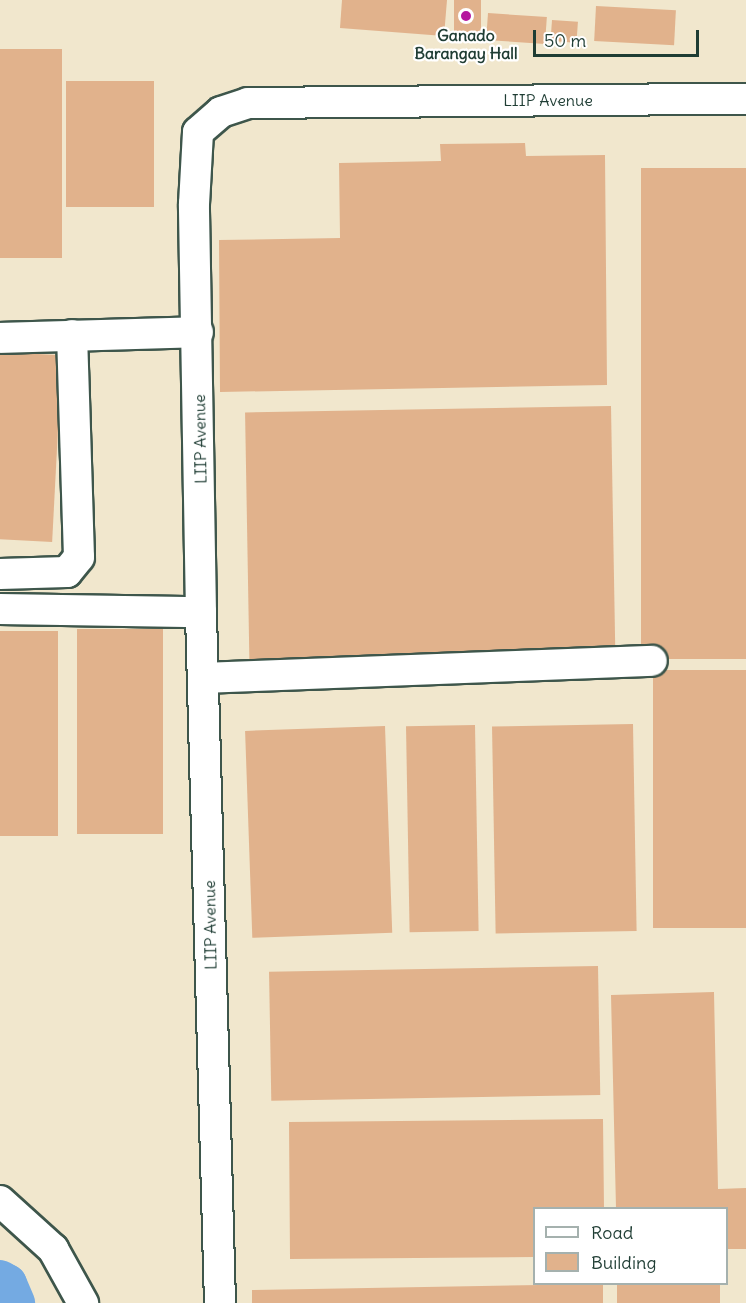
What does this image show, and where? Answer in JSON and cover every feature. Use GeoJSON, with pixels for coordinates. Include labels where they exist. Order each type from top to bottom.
{"type":"FeatureCollection","features":[{"type":"Feature","properties":{"kind":"street","name":"LIIP Avenue"},"geometry":{"type":"LineString","coordinates":[[220,1303],[201,612],[198,332],[194,204],[198,132],[221,112],[248,103],[746,99]]}},
{"type":"Feature","properties":{"kind":"street"},"geometry":{"type":"LineString","coordinates":[[0,338],[198,332]]}},
{"type":"Feature","properties":{"kind":"street"},"geometry":{"type":"LineString","coordinates":[[0,574],[67,572],[79,556],[72,335]]}},
{"type":"Feature","properties":{"kind":"street"},"geometry":{"type":"LineString","coordinates":[[0,609],[201,612]]}},
{"type":"Feature","properties":{"kind":"street"},"geometry":{"type":"LineString","coordinates":[[204,678],[652,661]]}},
{"type":"Feature","properties":{"kind":"street"},"geometry":{"type":"LineString","coordinates":[[0,1201],[54,1248],[83,1303]]}},
{"type":"Feature","properties":{"kind":"building"},"geometry":{"type":"Polygon","coordinates":[[[342,0],[447,0],[444,36],[340,28],[342,0]]]}},
{"type":"Feature","properties":{"kind":"building","name":"Ganado Barangay Hall"},"geometry":{"type":"Polygon","coordinates":[[[454,0],[481,0],[481,32],[454,32],[454,0]]]}},
{"type":"Feature","properties":{"kind":"building"},"geometry":{"type":"Polygon","coordinates":[[[596,6],[676,10],[674,45],[594,41],[596,6]]]}},
{"type":"Feature","properties":{"kind":"building"},"geometry":{"type":"Polygon","coordinates":[[[488,13],[547,17],[545,44],[486,40],[488,13]]]}},
{"type":"Feature","properties":{"kind":"building"},"geometry":{"type":"Polygon","coordinates":[[[552,20],[578,22],[576,43],[551,41],[552,20]]]}},
{"type":"Feature","properties":{"kind":"building"},"geometry":{"type":"Polygon","coordinates":[[[0,49],[62,49],[62,258],[0,258],[0,49]]]}},
{"type":"Feature","properties":{"kind":"building"},"geometry":{"type":"Polygon","coordinates":[[[66,81],[154,81],[154,207],[66,207],[66,81]]]}},
{"type":"Feature","properties":{"kind":"building"},"geometry":{"type":"Polygon","coordinates":[[[525,143],[526,156],[605,155],[607,385],[220,392],[219,240],[340,238],[339,163],[441,161],[440,144],[525,143]]]}},
{"type":"Feature","properties":{"kind":"building"},"geometry":{"type":"Polygon","coordinates":[[[641,168],[746,168],[746,659],[641,659],[641,168]]]}},
{"type":"Feature","properties":{"kind":"building"},"geometry":{"type":"Polygon","coordinates":[[[0,352],[62,355],[52,542],[0,539],[0,352]]]}},
{"type":"Feature","properties":{"kind":"building"},"geometry":{"type":"Polygon","coordinates":[[[611,406],[615,655],[249,661],[245,412],[611,406]]]}},
{"type":"Feature","properties":{"kind":"building"},"geometry":{"type":"Polygon","coordinates":[[[77,629],[163,629],[163,834],[77,834],[77,629]]]}},
{"type":"Feature","properties":{"kind":"building"},"geometry":{"type":"Polygon","coordinates":[[[0,631],[58,631],[58,836],[0,836],[0,631]]]}},
{"type":"Feature","properties":{"kind":"building"},"geometry":{"type":"Polygon","coordinates":[[[653,670],[746,670],[746,928],[653,928],[653,670]]]}},
{"type":"Feature","properties":{"kind":"building"},"geometry":{"type":"Polygon","coordinates":[[[633,724],[637,931],[496,933],[492,726],[633,724]]]}},
{"type":"Feature","properties":{"kind":"building"},"geometry":{"type":"Polygon","coordinates":[[[475,725],[479,931],[410,932],[406,726],[475,725]]]}},
{"type":"Feature","properties":{"kind":"building"},"geometry":{"type":"Polygon","coordinates":[[[385,726],[392,933],[252,938],[245,731],[385,726]]]}},
{"type":"Feature","properties":{"kind":"building"},"geometry":{"type":"Polygon","coordinates":[[[598,966],[600,1095],[271,1101],[269,972],[598,966]]]}},
{"type":"Feature","properties":{"kind":"building"},"geometry":{"type":"Polygon","coordinates":[[[714,992],[718,1189],[746,1188],[746,1249],[728,1249],[728,1207],[616,1207],[611,995],[714,992]]]}},
{"type":"Feature","properties":{"kind":"building"},"geometry":{"type":"Polygon","coordinates":[[[603,1119],[604,1207],[533,1207],[533,1257],[290,1259],[289,1122],[603,1119]]]}},
{"type":"Feature","properties":{"kind":"building"},"geometry":{"type":"Polygon","coordinates":[[[603,1285],[603,1303],[252,1303],[252,1290],[603,1285]]]}},
{"type":"Feature","properties":{"kind":"building"},"geometry":{"type":"Polygon","coordinates":[[[617,1285],[720,1285],[720,1303],[617,1303],[617,1285]]]}},
{"type":"Feature","properties":{"kind":"waterway"},"geometry":{"type":"LineString","coordinates":[[0,1280],[7,1284],[15,1303]]}},
{"type":"Feature","properties":{"kind":"place","name":"Ganado Barangay Hall"},"geometry":{"type":"Point","coordinates":[466,16]}}]}
